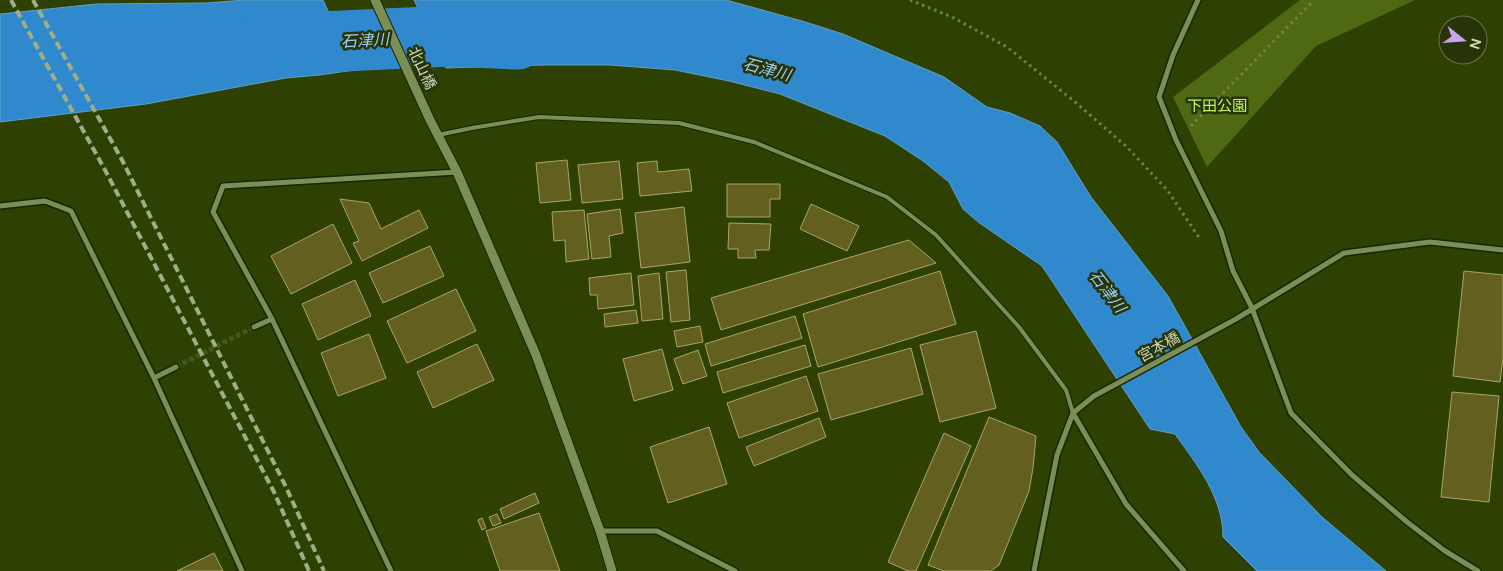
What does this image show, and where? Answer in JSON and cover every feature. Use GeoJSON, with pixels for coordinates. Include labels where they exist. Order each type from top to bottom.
{"type":"FeatureCollection","features":[{"type":"Feature","properties":{"kind":"street","name":"北山橋"},"geometry":{"type":"LineString","coordinates":[[375,0],[430,120],[457,172],[536,354],[600,532],[612,571]]}},
{"type":"Feature","properties":{"kind":"street"},"geometry":{"type":"LineString","coordinates":[[1198,0],[1172,55],[1159,97],[1176,140],[1221,231],[1233,271],[1252,308],[1291,413],[1352,475],[1407,522],[1445,551],[1478,571]]}},
{"type":"Feature","properties":{"kind":"street"},"geometry":{"type":"LineString","coordinates":[[391,571],[272,318],[213,212],[223,186],[457,172]]}},
{"type":"Feature","properties":{"kind":"street"},"geometry":{"type":"LineString","coordinates":[[0,206],[45,200],[71,211],[154,378],[242,571]]}},
{"type":"Feature","properties":{"kind":"street","name":"宮本橋"},"geometry":{"type":"LineString","coordinates":[[1073,414],[1094,396],[1236,319],[1344,253],[1430,242],[1503,250]]}},
{"type":"Feature","properties":{"kind":"street"},"geometry":{"type":"LineString","coordinates":[[254,327],[272,318]]}},
{"type":"Feature","properties":{"kind":"street"},"geometry":{"type":"LineString","coordinates":[[154,378],[176,367]]}},
{"type":"Feature","properties":{"kind":"street"},"geometry":{"type":"LineString","coordinates":[[1034,571],[1057,455],[1073,414]]}},
{"type":"Feature","properties":{"kind":"street"},"geometry":{"type":"LineString","coordinates":[[1073,414],[1126,504],[1184,571]]}},
{"type":"Feature","properties":{"kind":"street"},"geometry":{"type":"LineString","coordinates":[[600,532],[657,531],[734,571]]}},
{"type":"Feature","properties":{"kind":"lane"},"geometry":{"type":"LineString","coordinates":[[438,135],[539,118],[678,124],[754,142],[887,197],[936,235],[1019,327],[1066,390],[1073,414]]}},
{"type":"Feature","properties":{"kind":"path"},"geometry":{"type":"LineString","coordinates":[[910,0],[952,17],[1007,46],[1075,102],[1127,147],[1168,191],[1200,239],[1233,271]]}},
{"type":"Feature","properties":{"kind":"path"},"geometry":{"type":"LineString","coordinates":[[1176,140],[1314,0]]}},
{"type":"Feature","properties":{"kind":"green space","name":"下田公園"},"geometry":{"type":"Polygon","coordinates":[[[1300,0],[1415,0],[1316,46],[1207,167],[1173,97],[1300,0]]]}},
{"type":"Feature","properties":{"kind":"water"},"geometry":{"type":"Polygon","coordinates":[[[245,0],[323,0],[355,70],[286,78],[146,104],[0,122],[0,14],[96,4],[206,3],[245,0]]]}},
{"type":"Feature","properties":{"kind":"water"},"geometry":{"type":"Polygon","coordinates":[[[414,0],[726,0],[843,34],[944,77],[987,107],[1010,113],[1040,126],[1057,142],[1091,197],[1168,296],[1241,427],[1259,452],[1322,517],[1386,571],[1257,571],[1223,537],[1219,508],[1214,495],[1192,458],[1175,434],[1150,429],[1042,266],[978,222],[963,209],[949,182],[923,161],[885,136],[780,94],[675,70],[610,65],[446,68],[414,0]]]}},
{"type":"Feature","properties":{"kind":"building"},"geometry":{"type":"Polygon","coordinates":[[[567,160],[571,200],[540,203],[536,163],[567,160]]]}},
{"type":"Feature","properties":{"kind":"building"},"geometry":{"type":"Polygon","coordinates":[[[619,161],[623,199],[582,203],[578,165],[619,161]]]}},
{"type":"Feature","properties":{"kind":"building"},"geometry":{"type":"Polygon","coordinates":[[[657,161],[658,172],[689,169],[692,191],[640,196],[637,163],[657,161]]]}},
{"type":"Feature","properties":{"kind":"building"},"geometry":{"type":"Polygon","coordinates":[[[727,184],[780,184],[780,199],[770,199],[770,217],[727,217],[727,184]]]}},
{"type":"Feature","properties":{"kind":"building"},"geometry":{"type":"Polygon","coordinates":[[[340,199],[369,203],[381,229],[419,210],[428,228],[362,261],[353,243],[359,241],[340,199]]]}},
{"type":"Feature","properties":{"kind":"building"},"geometry":{"type":"Polygon","coordinates":[[[811,204],[859,226],[847,251],[800,229],[811,204]]]}},
{"type":"Feature","properties":{"kind":"building"},"geometry":{"type":"Polygon","coordinates":[[[684,207],[690,262],[641,268],[635,213],[684,207]]]}},
{"type":"Feature","properties":{"kind":"building"},"geometry":{"type":"Polygon","coordinates":[[[620,209],[623,233],[609,236],[611,257],[592,259],[587,214],[620,209]]]}},
{"type":"Feature","properties":{"kind":"building"},"geometry":{"type":"Polygon","coordinates":[[[584,210],[589,259],[566,262],[565,240],[554,241],[552,212],[584,210]]]}},
{"type":"Feature","properties":{"kind":"building"},"geometry":{"type":"Polygon","coordinates":[[[729,223],[771,224],[769,250],[755,250],[756,258],[738,258],[738,249],[728,249],[729,223]]]}},
{"type":"Feature","properties":{"kind":"building"},"geometry":{"type":"Polygon","coordinates":[[[333,224],[352,263],[291,294],[271,256],[333,224]]]}},
{"type":"Feature","properties":{"kind":"building"},"geometry":{"type":"Polygon","coordinates":[[[909,240],[936,263],[721,330],[711,298],[909,240]]]}},
{"type":"Feature","properties":{"kind":"building"},"geometry":{"type":"Polygon","coordinates":[[[430,246],[444,276],[383,303],[369,273],[430,246]]]}},
{"type":"Feature","properties":{"kind":"building"},"geometry":{"type":"Polygon","coordinates":[[[686,270],[690,320],[671,322],[666,272],[686,270]]]}},
{"type":"Feature","properties":{"kind":"building"},"geometry":{"type":"Polygon","coordinates":[[[940,271],[956,324],[818,367],[803,314],[940,271]]]}},
{"type":"Feature","properties":{"kind":"building"},"geometry":{"type":"Polygon","coordinates":[[[1464,271],[1503,275],[1503,358],[1500,382],[1453,376],[1464,271]]]}},
{"type":"Feature","properties":{"kind":"building"},"geometry":{"type":"Polygon","coordinates":[[[631,273],[634,305],[598,309],[597,295],[590,295],[589,278],[631,273]]]}},
{"type":"Feature","properties":{"kind":"building"},"geometry":{"type":"Polygon","coordinates":[[[659,273],[663,319],[642,321],[638,276],[659,273]]]}},
{"type":"Feature","properties":{"kind":"building"},"geometry":{"type":"Polygon","coordinates":[[[355,280],[371,316],[318,340],[302,304],[355,280]]]}},
{"type":"Feature","properties":{"kind":"building"},"geometry":{"type":"Polygon","coordinates":[[[456,289],[476,331],[407,363],[387,321],[456,289]]]}},
{"type":"Feature","properties":{"kind":"building"},"geometry":{"type":"Polygon","coordinates":[[[636,310],[638,323],[605,327],[604,314],[636,310]]]}},
{"type":"Feature","properties":{"kind":"building"},"geometry":{"type":"Polygon","coordinates":[[[795,316],[802,338],[711,366],[705,344],[795,316]]]}},
{"type":"Feature","properties":{"kind":"building"},"geometry":{"type":"Polygon","coordinates":[[[700,326],[703,342],[677,347],[674,331],[700,326]]]}},
{"type":"Feature","properties":{"kind":"building"},"geometry":{"type":"Polygon","coordinates":[[[976,331],[996,408],[940,422],[920,345],[976,331]]]}},
{"type":"Feature","properties":{"kind":"building"},"geometry":{"type":"Polygon","coordinates":[[[369,334],[386,378],[338,396],[321,353],[369,334]]]}},
{"type":"Feature","properties":{"kind":"building"},"geometry":{"type":"Polygon","coordinates":[[[477,344],[494,380],[433,408],[417,372],[477,344]]]}},
{"type":"Feature","properties":{"kind":"building"},"geometry":{"type":"Polygon","coordinates":[[[805,345],[811,366],[723,393],[717,372],[805,345]]]}},
{"type":"Feature","properties":{"kind":"building"},"geometry":{"type":"Polygon","coordinates":[[[911,348],[923,394],[831,420],[818,374],[911,348]]]}},
{"type":"Feature","properties":{"kind":"building"},"geometry":{"type":"Polygon","coordinates":[[[662,349],[673,390],[634,401],[623,359],[662,349]]]}},
{"type":"Feature","properties":{"kind":"building"},"geometry":{"type":"Polygon","coordinates":[[[698,350],[707,376],[683,384],[674,359],[698,350]]]}},
{"type":"Feature","properties":{"kind":"building"},"geometry":{"type":"Polygon","coordinates":[[[806,376],[818,411],[739,438],[727,403],[806,376]]]}},
{"type":"Feature","properties":{"kind":"building"},"geometry":{"type":"Polygon","coordinates":[[[1452,392],[1499,396],[1489,502],[1441,497],[1452,392]]]}},
{"type":"Feature","properties":{"kind":"building"},"geometry":{"type":"Polygon","coordinates":[[[989,417],[1036,436],[1029,491],[999,565],[991,571],[944,571],[928,565],[989,417]]]}},
{"type":"Feature","properties":{"kind":"building"},"geometry":{"type":"Polygon","coordinates":[[[819,418],[826,437],[754,466],[746,447],[819,418]]]}},
{"type":"Feature","properties":{"kind":"building"},"geometry":{"type":"Polygon","coordinates":[[[709,427],[727,484],[668,503],[650,447],[709,427]]]}},
{"type":"Feature","properties":{"kind":"building"},"geometry":{"type":"Polygon","coordinates":[[[944,433],[971,446],[916,571],[908,571],[888,562],[944,433]]]}},
{"type":"Feature","properties":{"kind":"building"},"geometry":{"type":"Polygon","coordinates":[[[535,493],[539,503],[504,519],[500,509],[535,493]]]}},
{"type":"Feature","properties":{"kind":"building"},"geometry":{"type":"Polygon","coordinates":[[[539,513],[560,571],[500,571],[486,531],[539,513]]]}},
{"type":"Feature","properties":{"kind":"building"},"geometry":{"type":"Polygon","coordinates":[[[497,514],[501,523],[493,526],[489,517],[497,514]]]}},
{"type":"Feature","properties":{"kind":"building"},"geometry":{"type":"Polygon","coordinates":[[[482,518],[486,528],[482,530],[478,520],[482,518]]]}},
{"type":"Feature","properties":{"kind":"building"},"geometry":{"type":"Polygon","coordinates":[[[214,553],[223,571],[177,571],[214,553]]]}},
{"type":"Feature","properties":{"kind":"waterway","name":"石津川"},"geometry":{"type":"LineString","coordinates":[[258,45],[449,36],[517,39]]}},
{"type":"Feature","properties":{"kind":"tunnel"},"geometry":{"type":"LineString","coordinates":[[176,367],[254,327]]}},
{"type":"Feature","properties":{"kind":"railway"},"geometry":{"type":"LineString","coordinates":[[11,0],[105,170],[274,492],[309,571]]}},
{"type":"Feature","properties":{"kind":"railway"},"geometry":{"type":"LineString","coordinates":[[33,0],[122,160],[286,487],[324,571]]}}]}
